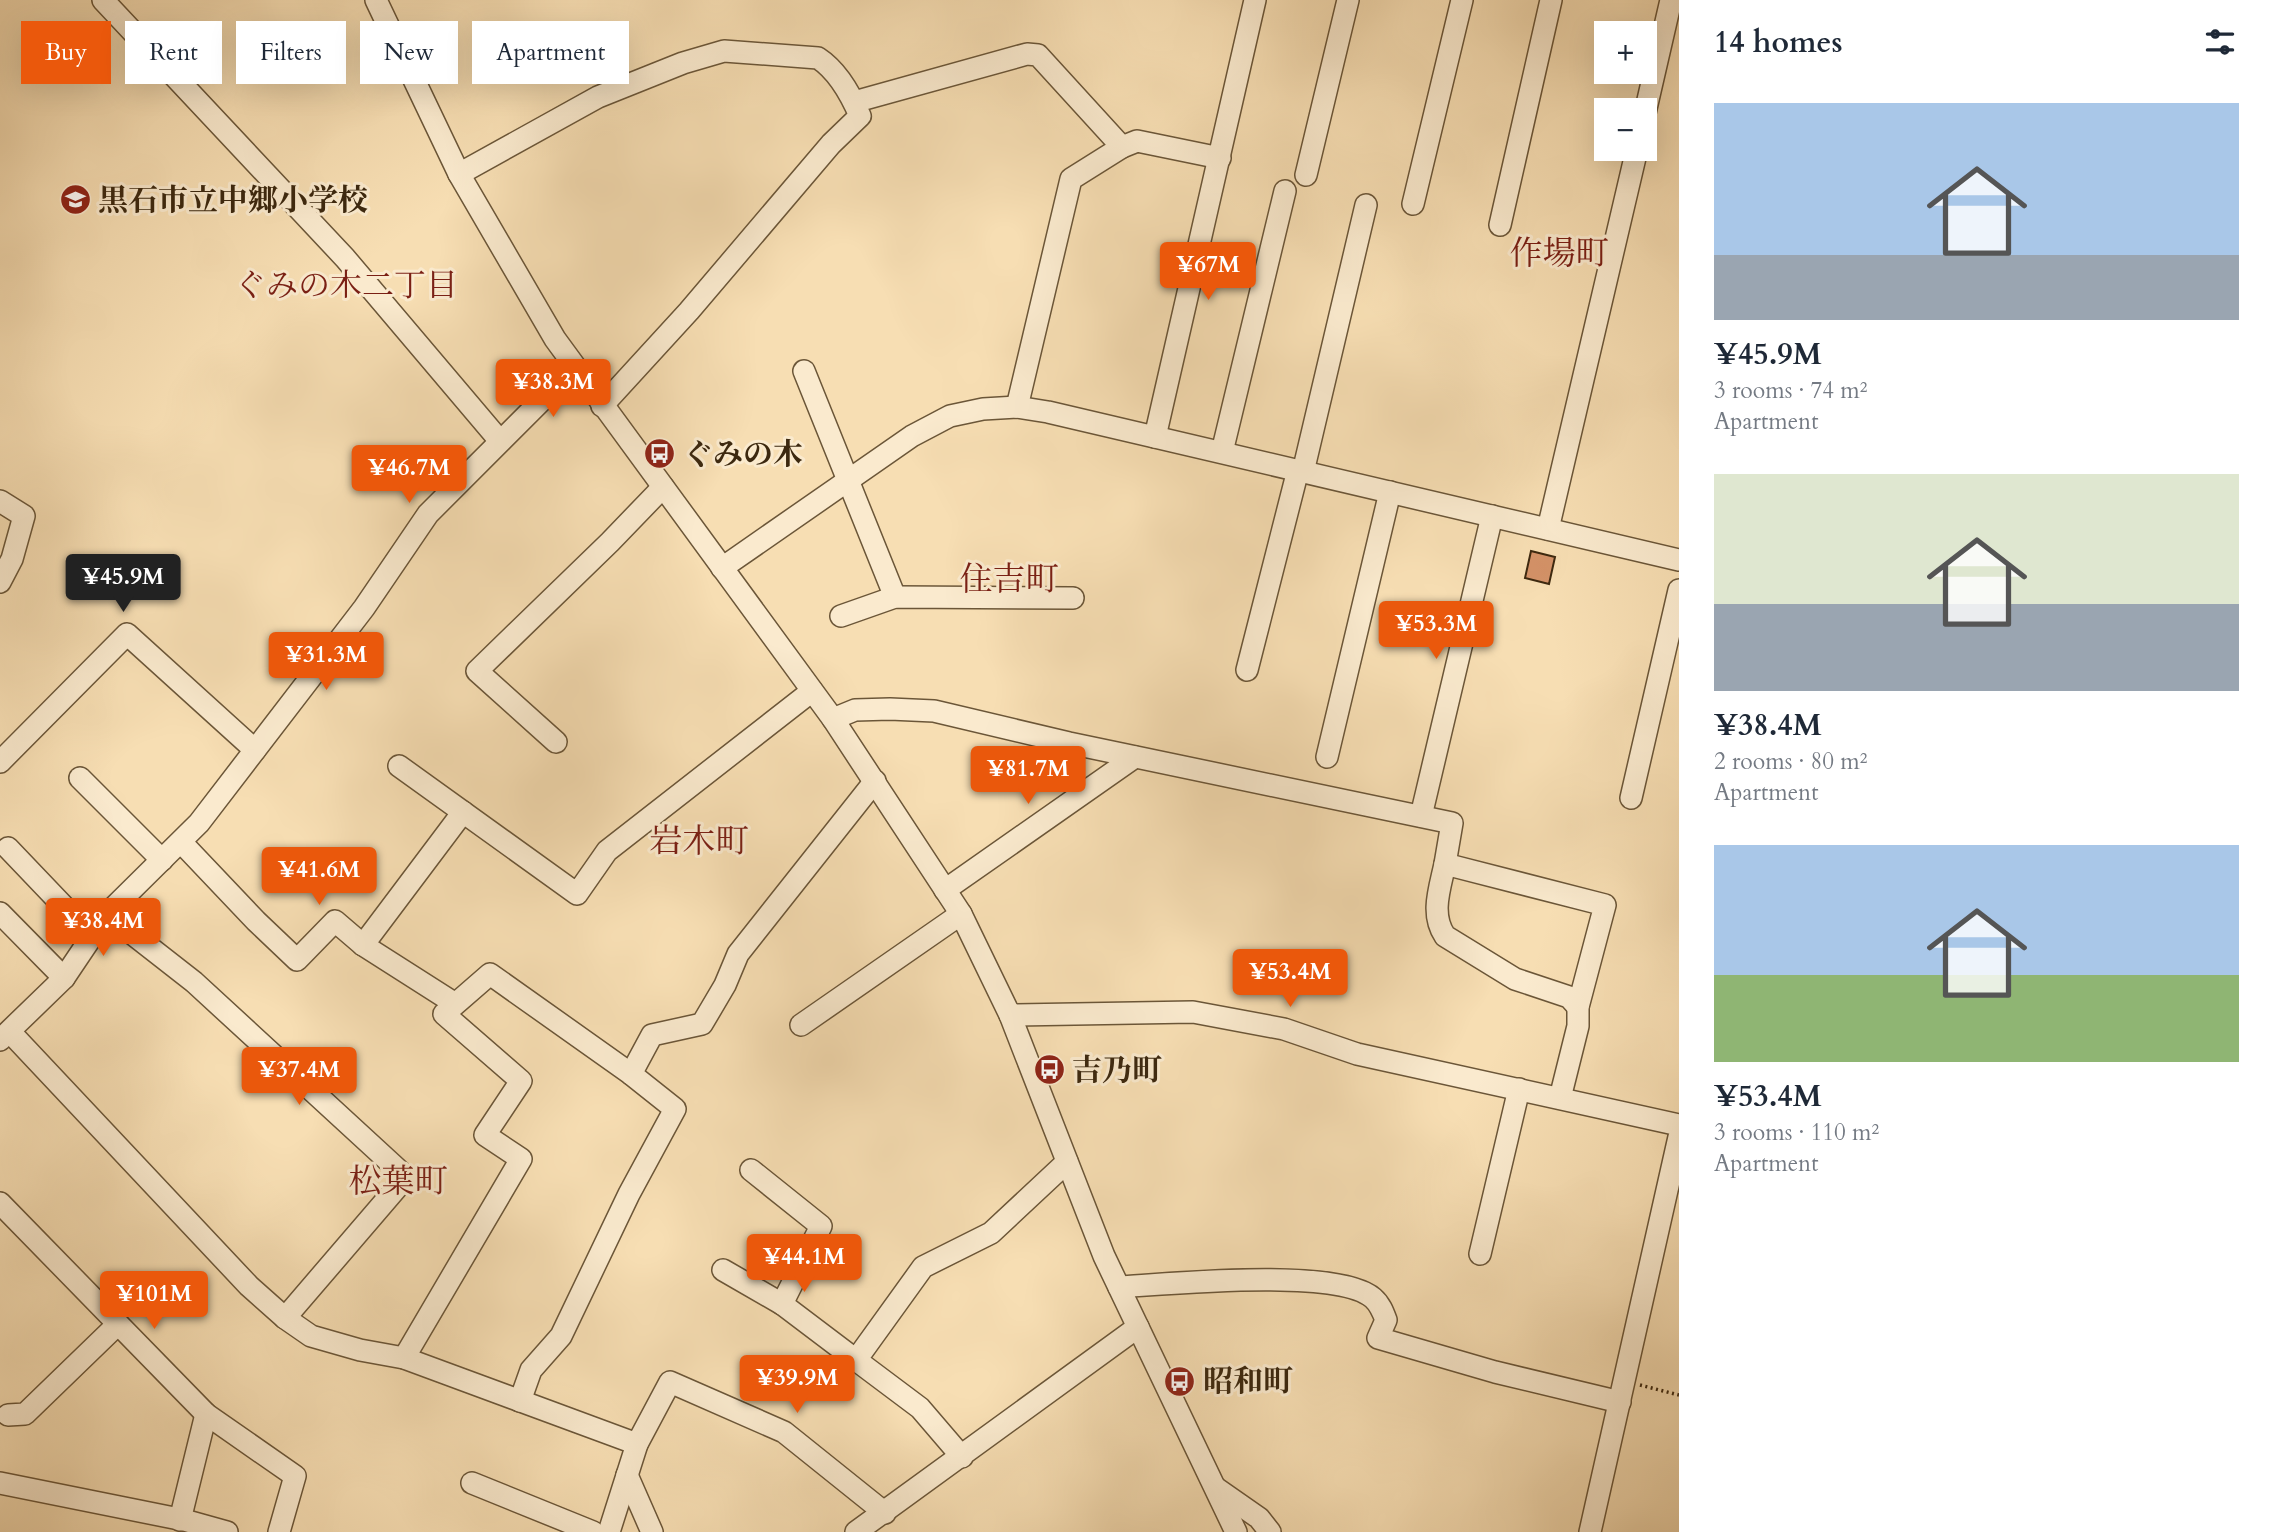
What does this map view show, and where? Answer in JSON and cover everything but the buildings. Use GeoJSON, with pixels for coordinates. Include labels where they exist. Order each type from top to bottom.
{"type":"FeatureCollection","features":[{"type":"Feature","properties":{"kind":"street"},"geometry":{"type":"LineString","coordinates":[[376,0],[459,174],[555,339],[833,719],[876,781],[961,915],[1010,1015],[1119,1287],[1236,1532]]}},
{"type":"Feature","properties":{"kind":"street"},"geometry":{"type":"LineString","coordinates":[[1155,437],[1255,0]]}},
{"type":"Feature","properties":{"kind":"street"},"geometry":{"type":"LineString","coordinates":[[1306,175],[1348,0]]}},
{"type":"Feature","properties":{"kind":"street"},"geometry":{"type":"LineString","coordinates":[[1413,204],[1462,0]]}},
{"type":"Feature","properties":{"kind":"street"},"geometry":{"type":"LineString","coordinates":[[1500,225],[1551,0]]}},
{"type":"Feature","properties":{"kind":"street"},"geometry":{"type":"LineString","coordinates":[[1648,98],[1671,0]]}},
{"type":"Feature","properties":{"kind":"street"},"geometry":{"type":"LineString","coordinates":[[112,3],[345,258],[500,441]]}},
{"type":"Feature","properties":{"kind":"street"},"geometry":{"type":"LineString","coordinates":[[459,174],[598,97],[683,63],[724,51],[818,58],[830,66],[854,102],[860,116],[831,144],[689,311],[602,406]]}},
{"type":"Feature","properties":{"kind":"street"},"geometry":{"type":"LineString","coordinates":[[854,102],[1027,54],[1038,55],[1122,147]]}},
{"type":"Feature","properties":{"kind":"street"},"geometry":{"type":"LineString","coordinates":[[1017,407],[1071,179],[1122,147],[1137,141],[1220,158]]}},
{"type":"Feature","properties":{"kind":"street"},"geometry":{"type":"LineString","coordinates":[[1548,529],[1634,161]]}},
{"type":"Feature","properties":{"kind":"street"},"geometry":{"type":"LineString","coordinates":[[1222,452],[1285,191]]}},
{"type":"Feature","properties":{"kind":"street"},"geometry":{"type":"LineString","coordinates":[[1247,670],[1301,471],[1366,205]]}},
{"type":"Feature","properties":{"kind":"street"},"geometry":{"type":"LineString","coordinates":[[575,367],[428,514],[364,608],[199,823],[107,914],[64,978],[5,1036],[249,1286],[285,1318],[311,1336],[404,1359],[637,1444]]}},
{"type":"Feature","properties":{"kind":"street"},"geometry":{"type":"LineString","coordinates":[[804,371],[895,597]]}},
{"type":"Feature","properties":{"kind":"street"},"geometry":{"type":"LineString","coordinates":[[723,568],[912,436],[950,416],[983,408],[1017,407],[1222,452],[1679,560]]}},
{"type":"Feature","properties":{"kind":"street"},"geometry":{"type":"LineString","coordinates":[[556,742],[477,671],[663,487]]}},
{"type":"Feature","properties":{"kind":"street"},"geometry":{"type":"LineString","coordinates":[[1327,757],[1390,492]]}},
{"type":"Feature","properties":{"kind":"street"},"geometry":{"type":"LineString","coordinates":[[0,501],[24,516],[12,559],[0,582]]}},
{"type":"Feature","properties":{"kind":"street"},"geometry":{"type":"LineString","coordinates":[[1421,816],[1492,516]]}},
{"type":"Feature","properties":{"kind":"street"},"geometry":{"type":"LineString","coordinates":[[1631,798],[1679,590]]}},
{"type":"Feature","properties":{"kind":"street"},"geometry":{"type":"LineString","coordinates":[[841,616],[895,597],[1073,598]]}},
{"type":"Feature","properties":{"kind":"street"},"geometry":{"type":"LineString","coordinates":[[0,762],[127,634],[255,750]]}},
{"type":"Feature","properties":{"kind":"street"},"geometry":{"type":"LineString","coordinates":[[399,766],[577,894],[607,851],[813,691]]}},
{"type":"Feature","properties":{"kind":"street"},"geometry":{"type":"LineString","coordinates":[[833,719],[855,710],[934,711],[1135,757],[1452,823],[1436,914],[1439,927],[1445,936],[1515,979],[1569,997],[1578,1007]]}},
{"type":"Feature","properties":{"kind":"street"},"geometry":{"type":"LineString","coordinates":[[945,890],[1135,757]]}},
{"type":"Feature","properties":{"kind":"street"},"geometry":{"type":"LineString","coordinates":[[80,778],[162,860]]}},
{"type":"Feature","properties":{"kind":"street"},"geometry":{"type":"LineString","coordinates":[[631,1074],[652,1035],[702,1024],[738,954],[876,781]]}},
{"type":"Feature","properties":{"kind":"street"},"geometry":{"type":"LineString","coordinates":[[363,945],[463,812]]}},
{"type":"Feature","properties":{"kind":"street"},"geometry":{"type":"LineString","coordinates":[[181,842],[256,922],[297,960],[335,921],[363,945],[454,1003]]}},
{"type":"Feature","properties":{"kind":"street"},"geometry":{"type":"LineString","coordinates":[[8,848],[92,936]]}},
{"type":"Feature","properties":{"kind":"street"},"geometry":{"type":"LineString","coordinates":[[1445,864],[1605,905],[1578,1007],[1578,1026],[1560,1098]]}},
{"type":"Feature","properties":{"kind":"street"},"geometry":{"type":"LineString","coordinates":[[0,913],[64,978]]}},
{"type":"Feature","properties":{"kind":"street"},"geometry":{"type":"LineString","coordinates":[[107,914],[194,982],[406,1177],[285,1318]]}},
{"type":"Feature","properties":{"kind":"street"},"geometry":{"type":"LineString","coordinates":[[801,1025],[961,915]]}},
{"type":"Feature","properties":{"kind":"street"},"geometry":{"type":"LineString","coordinates":[[404,1359],[521,1159],[485,1135],[521,1081],[444,1014],[490,974],[631,1074],[675,1109],[629,1194],[561,1336],[531,1370],[520,1401]]}},
{"type":"Feature","properties":{"kind":"street"},"geometry":{"type":"LineString","coordinates":[[1010,1015],[1193,1012],[1284,1028],[1357,1054],[1679,1125]]}},
{"type":"Feature","properties":{"kind":"street"},"geometry":{"type":"LineString","coordinates":[[1480,1254],[1519,1089]]}},
{"type":"Feature","properties":{"kind":"street"},"geometry":{"type":"LineString","coordinates":[[1590,1532],[1679,1137]]}},
{"type":"Feature","properties":{"kind":"street"},"geometry":{"type":"LineString","coordinates":[[856,1360],[923,1267],[990,1233],[1067,1162]]}},
{"type":"Feature","properties":{"kind":"street"},"geometry":{"type":"LineString","coordinates":[[751,1170],[821,1226],[782,1304]]}},
{"type":"Feature","properties":{"kind":"street"},"geometry":{"type":"LineString","coordinates":[[0,1203],[206,1414],[295,1476],[279,1532]]}},
{"type":"Feature","properties":{"kind":"street"},"geometry":{"type":"LineString","coordinates":[[723,1270],[782,1304],[920,1408],[962,1457]]}},
{"type":"Feature","properties":{"kind":"street"},"geometry":{"type":"LineString","coordinates":[[1119,1287],[1275,1279],[1352,1287],[1372,1297],[1381,1308],[1386,1320],[1378,1338],[1495,1372],[1622,1392]]}},
{"type":"Feature","properties":{"kind":"street"},"geometry":{"type":"LineString","coordinates":[[3,1418],[24,1414],[118,1324]]}},
{"type":"Feature","properties":{"kind":"street"},"geometry":{"type":"LineString","coordinates":[[856,1532],[1138,1327]]}},
{"type":"Feature","properties":{"kind":"street"},"geometry":{"type":"LineString","coordinates":[[608,1532],[637,1444],[670,1381],[785,1432],[885,1513]]}},
{"type":"Feature","properties":{"kind":"street"},"geometry":{"type":"LineString","coordinates":[[180,1520],[206,1414]]}},
{"type":"Feature","properties":{"kind":"street"},"geometry":{"type":"LineString","coordinates":[[627,1475],[652,1532]]}},
{"type":"Feature","properties":{"kind":"street"},"geometry":{"type":"LineString","coordinates":[[0,1483],[227,1532]]}},
{"type":"Feature","properties":{"kind":"street"},"geometry":{"type":"LineString","coordinates":[[472,1483],[593,1532]]}},
{"type":"Feature","properties":{"kind":"street"},"geometry":{"type":"LineString","coordinates":[[1214,1487],[1259,1518],[1270,1532]]}},
{"type":"Feature","properties":{"kind":"path"},"geometry":{"type":"LineString","coordinates":[[1622,1392],[1679,1395]]}},
{"type":"Feature","properties":{"kind":"place","name":"黒石市立中郷小学校"},"geometry":{"type":"Point","coordinates":[75,200]}},
{"type":"Feature","properties":{"kind":"place","name":"ぐみの木"},"geometry":{"type":"Point","coordinates":[660,454]}},
{"type":"Feature","properties":{"kind":"place","name":"吉乃町"},"geometry":{"type":"Point","coordinates":[1049,1070]}},
{"type":"Feature","properties":{"kind":"place","name":"昭和町"},"geometry":{"type":"Point","coordinates":[1180,1381]}},
{"type":"Feature","properties":{"kind":"district","name":"作場町"},"geometry":{"type":"Point","coordinates":[1559,252]}},
{"type":"Feature","properties":{"kind":"district","name":"ぐみの木二丁目"},"geometry":{"type":"Point","coordinates":[346,285]}},
{"type":"Feature","properties":{"kind":"district","name":"住吉町"},"geometry":{"type":"Point","coordinates":[1009,578]}},
{"type":"Feature","properties":{"kind":"district","name":"岩木町"},"geometry":{"type":"Point","coordinates":[699,840]}},
{"type":"Feature","properties":{"kind":"district","name":"松葉町"},"geometry":{"type":"Point","coordinates":[398,1180]}}]}
